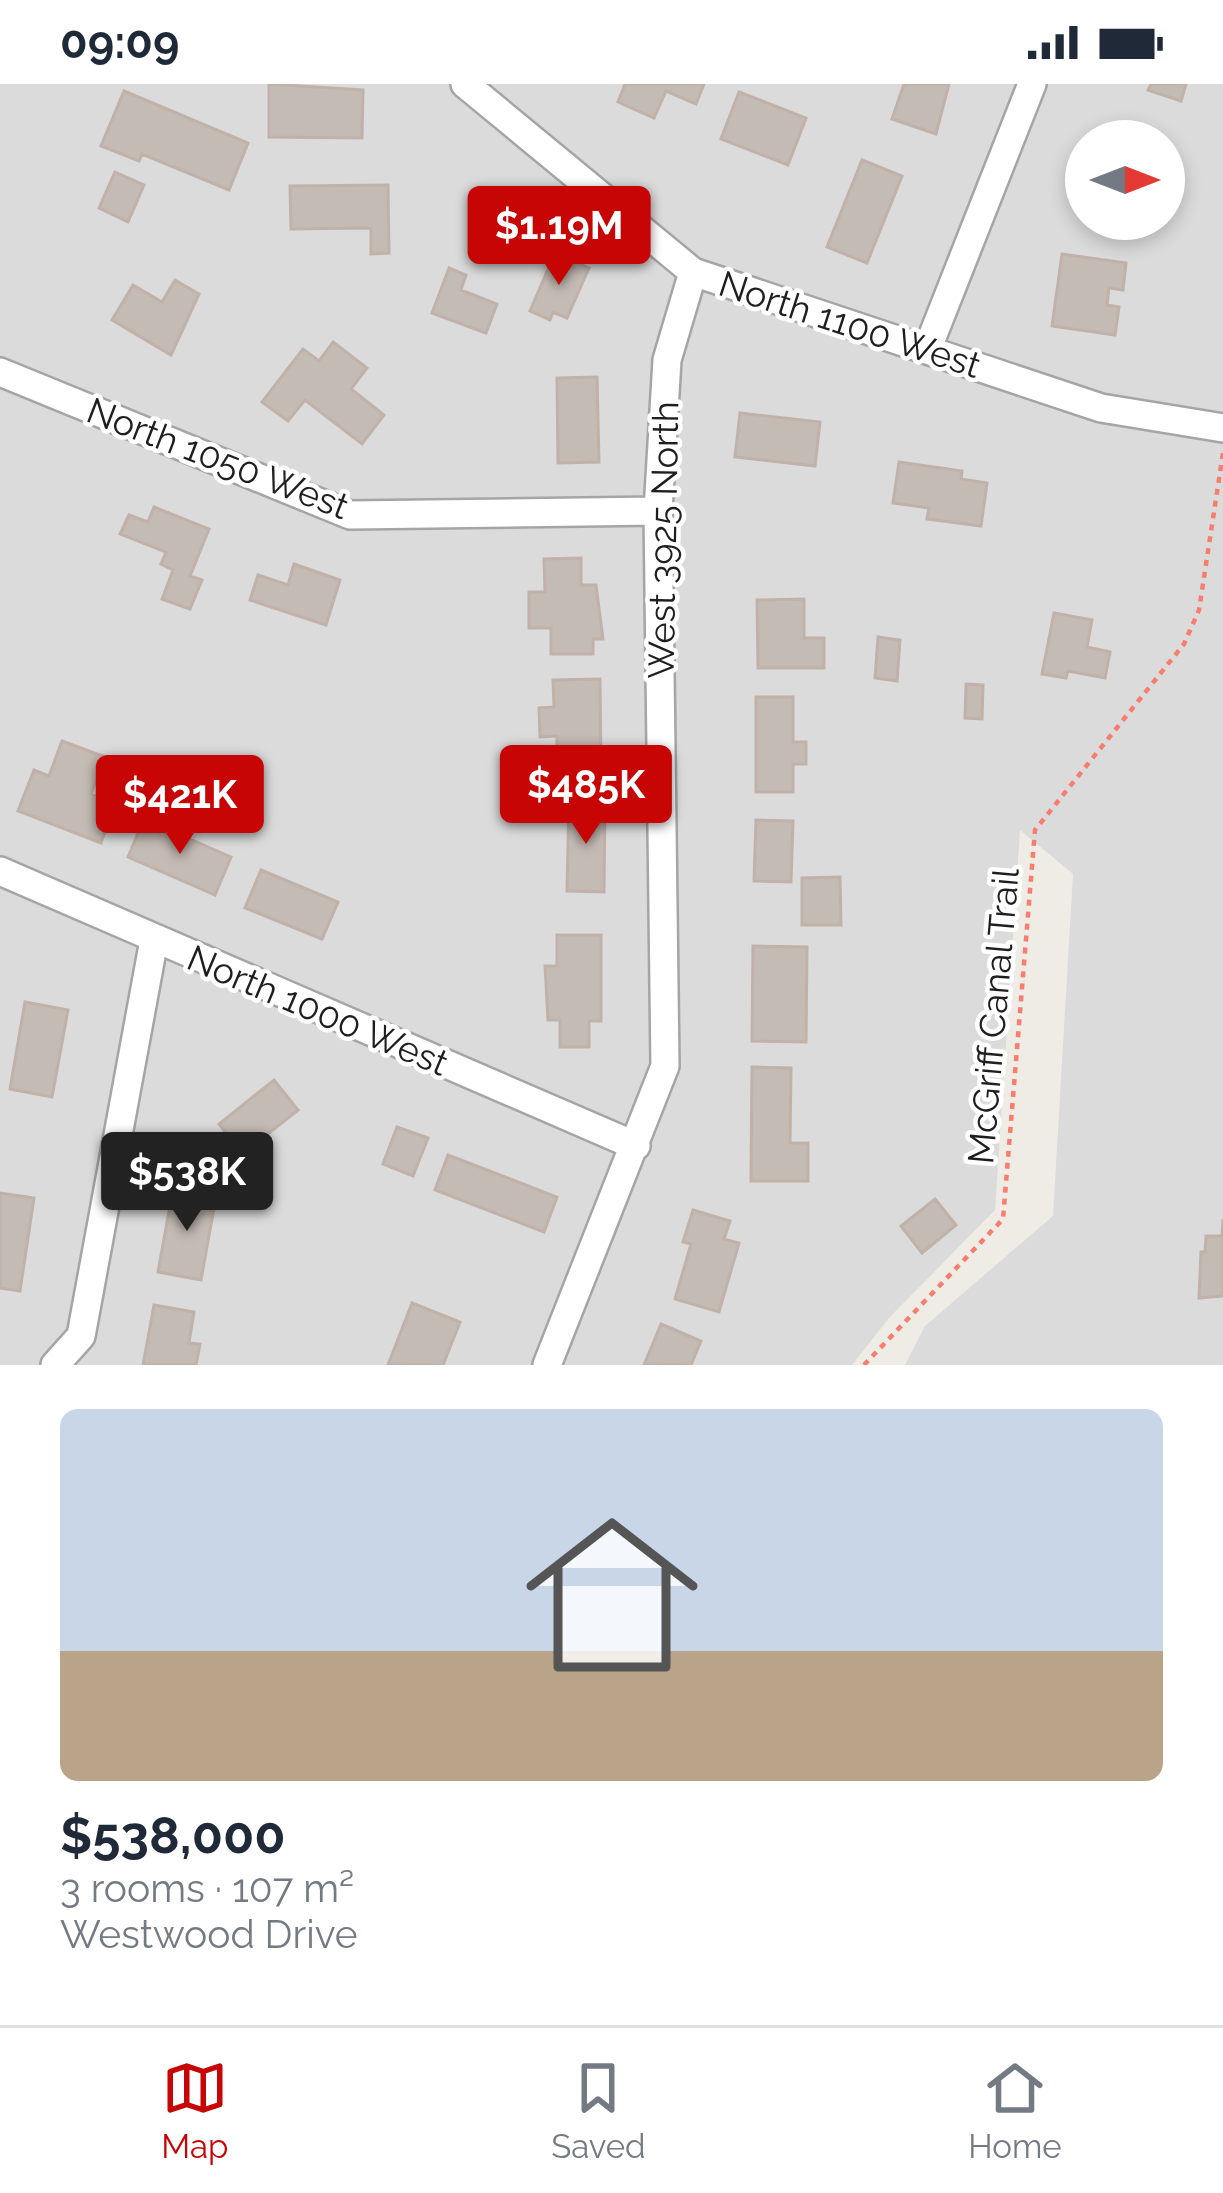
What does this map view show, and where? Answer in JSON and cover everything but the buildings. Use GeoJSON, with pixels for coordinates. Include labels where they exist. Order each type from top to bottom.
{"type":"FeatureCollection","features":[{"type":"Feature","properties":{"kind":"street","name":"North 1100 West"},"geometry":{"type":"LineString","coordinates":[[465,84],[693,272],[1101,408],[1223,428]]}},
{"type":"Feature","properties":{"kind":"street"},"geometry":{"type":"LineString","coordinates":[[927,350],[1032,84]]}},
{"type":"Feature","properties":{"kind":"street","name":"West 3925 North"},"geometry":{"type":"LineString","coordinates":[[547,1365],[665,1066],[658,511],[667,360],[693,272]]}},
{"type":"Feature","properties":{"kind":"street","name":"North 1050 West"},"geometry":{"type":"LineString","coordinates":[[0,371],[350,515],[658,511]]}},
{"type":"Feature","properties":{"kind":"street","name":"North 1000 West"},"geometry":{"type":"LineString","coordinates":[[0,871],[636,1147]]}},
{"type":"Feature","properties":{"kind":"street"},"geometry":{"type":"LineString","coordinates":[[55,1365],[81,1336],[154,940]]}},
{"type":"Feature","properties":{"kind":"path","name":"McGriff Canal Trail"},"geometry":{"type":"LineString","coordinates":[[864,1365],[1003,1219],[1035,830],[1184,644],[1199,610],[1222,458]]}},
{"type":"Feature","properties":{"kind":"shaded area"},"geometry":{"type":"Polygon","coordinates":[[[0,84],[1223,84],[1223,1365],[905,1365],[925,1326],[1053,1216],[1073,874],[1020,830],[995,1210],[889,1318],[852,1365],[0,1365],[0,84]]]}}]}
